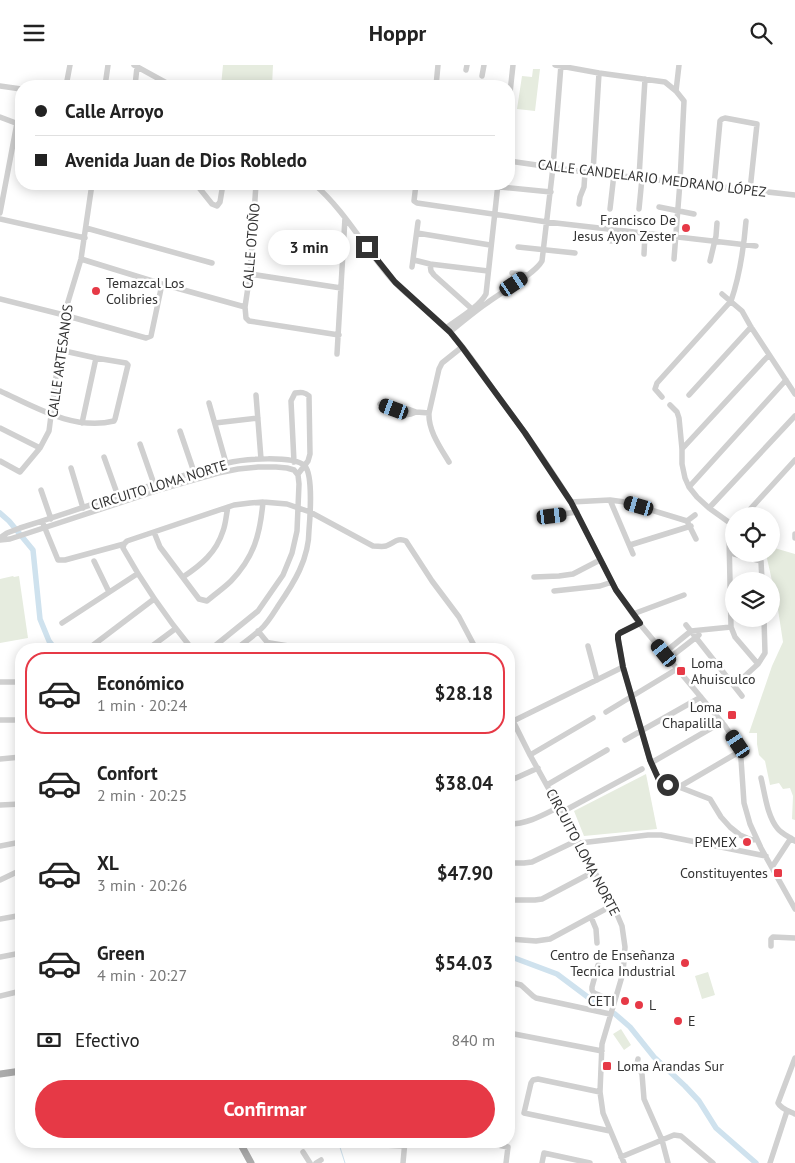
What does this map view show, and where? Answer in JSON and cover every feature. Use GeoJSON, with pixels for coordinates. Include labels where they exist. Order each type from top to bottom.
{"type":"FeatureCollection","features":[{"type":"Feature","properties":{"kind":"main road"},"geometry":{"type":"LineString","coordinates":[[0,1074],[15,1072]]}},
{"type":"Feature","properties":{"kind":"main road"},"geometry":{"type":"LineString","coordinates":[[244,1148],[251,1163]]}},
{"type":"Feature","properties":{"kind":"street"},"geometry":{"type":"LineString","coordinates":[[67,80],[70,65]]}},
{"type":"Feature","properties":{"kind":"street"},"geometry":{"type":"LineString","coordinates":[[106,80],[108,65]]}},
{"type":"Feature","properties":{"kind":"street"},"geometry":{"type":"LineString","coordinates":[[437,80],[438,65]]}},
{"type":"Feature","properties":{"kind":"street"},"geometry":{"type":"LineString","coordinates":[[482,77],[484,65]]}},
{"type":"Feature","properties":{"kind":"street"},"geometry":{"type":"LineString","coordinates":[[511,80],[512,65]]}},
{"type":"Feature","properties":{"kind":"street"},"geometry":{"type":"LineString","coordinates":[[448,330],[472,309],[528,275],[542,261],[553,167],[559,65],[599,73],[665,82],[684,101],[674,259]]}},
{"type":"Feature","properties":{"kind":"street"},"geometry":{"type":"LineString","coordinates":[[676,91],[679,65]]}},
{"type":"Feature","properties":{"kind":"street"},"geometry":{"type":"LineString","coordinates":[[135,80],[136,66],[161,80]]}},
{"type":"Feature","properties":{"kind":"street"},"geometry":{"type":"LineString","coordinates":[[593,173],[599,73]]}},
{"type":"Feature","properties":{"kind":"street"},"geometry":{"type":"LineString","coordinates":[[639,209],[645,79]]}},
{"type":"Feature","properties":{"kind":"street"},"geometry":{"type":"LineString","coordinates":[[0,86],[15,88]]}},
{"type":"Feature","properties":{"kind":"street"},"geometry":{"type":"LineString","coordinates":[[0,117],[15,123]]}},
{"type":"Feature","properties":{"kind":"street"},"geometry":{"type":"LineString","coordinates":[[714,186],[720,121],[726,118],[757,124],[750,190]]}},
{"type":"Feature","properties":{"kind":"street"},"geometry":{"type":"LineString","coordinates":[[0,213],[15,143]]}},
{"type":"Feature","properties":{"kind":"street","name":"CALLE CANDELARIO MEDRANO LÓPEZ"},"geometry":{"type":"LineString","coordinates":[[515,162],[593,173],[795,195]]}},
{"type":"Feature","properties":{"kind":"street"},"geometry":{"type":"LineString","coordinates":[[578,204],[584,187],[585,172]]}},
{"type":"Feature","properties":{"kind":"street"},"geometry":{"type":"LineString","coordinates":[[610,209],[614,175]]}},
{"type":"Feature","properties":{"kind":"street"},"geometry":{"type":"LineString","coordinates":[[515,188],[550,193]]}},
{"type":"Feature","properties":{"kind":"street","name":"CALLE ARTESANOS"},"geometry":{"type":"LineString","coordinates":[[0,461],[20,471],[40,447],[49,431],[64,315],[81,259],[91,190]]}},
{"type":"Feature","properties":{"kind":"street"},"geometry":{"type":"LineString","coordinates":[[201,190],[214,206],[219,204],[222,190]]}},
{"type":"Feature","properties":{"kind":"street","name":"CALLE OTOÑO"},"geometry":{"type":"LineString","coordinates":[[245,307],[250,274],[256,190]]}},
{"type":"Feature","properties":{"kind":"street"},"geometry":{"type":"LineString","coordinates":[[322,190],[345,217],[389,276],[448,330],[462,347],[525,433],[571,502],[616,590],[668,659],[722,722],[738,744],[744,803],[750,824],[795,909]]}},
{"type":"Feature","properties":{"kind":"street"},"geometry":{"type":"LineString","coordinates":[[415,190],[414,201],[417,203],[547,222],[756,246]]}},
{"type":"Feature","properties":{"kind":"street"},"geometry":{"type":"LineString","coordinates":[[448,330],[485,301],[497,190]]}},
{"type":"Feature","properties":{"kind":"street"},"geometry":{"type":"LineString","coordinates":[[659,207],[694,213]]}},
{"type":"Feature","properties":{"kind":"street"},"geometry":{"type":"LineString","coordinates":[[337,355],[345,217]]}},
{"type":"Feature","properties":{"kind":"street"},"geometry":{"type":"LineString","coordinates":[[0,219],[85,238]]}},
{"type":"Feature","properties":{"kind":"street"},"geometry":{"type":"LineString","coordinates":[[662,397],[655,387],[731,301],[735,290],[746,221]]}},
{"type":"Feature","properties":{"kind":"street"},"geometry":{"type":"LineString","coordinates":[[418,222],[413,264],[430,264],[488,271]]}},
{"type":"Feature","properties":{"kind":"street"},"geometry":{"type":"LineString","coordinates":[[710,261],[717,223]]}},
{"type":"Feature","properties":{"kind":"street"},"geometry":{"type":"LineString","coordinates":[[86,229],[212,263]]}},
{"type":"Feature","properties":{"kind":"street"},"geometry":{"type":"LineString","coordinates":[[611,241],[612,230]]}},
{"type":"Feature","properties":{"kind":"street"},"geometry":{"type":"LineString","coordinates":[[416,233],[490,245]]}},
{"type":"Feature","properties":{"kind":"street"},"geometry":{"type":"LineString","coordinates":[[644,254],[645,233]]}},
{"type":"Feature","properties":{"kind":"street"},"geometry":{"type":"LineString","coordinates":[[518,247],[576,253]]}},
{"type":"Feature","properties":{"kind":"street"},"geometry":{"type":"LineString","coordinates":[[81,259],[245,307],[246,318],[249,321],[339,335]]}},
{"type":"Feature","properties":{"kind":"street"},"geometry":{"type":"LineString","coordinates":[[430,264],[434,275],[472,309]]}},
{"type":"Feature","properties":{"kind":"street"},"geometry":{"type":"LineString","coordinates":[[512,273],[528,275]]}},
{"type":"Feature","properties":{"kind":"street"},"geometry":{"type":"LineString","coordinates":[[250,274],[341,287]]}},
{"type":"Feature","properties":{"kind":"street"},"geometry":{"type":"LineString","coordinates":[[0,299],[149,338],[162,284]]}},
{"type":"Feature","properties":{"kind":"street"},"geometry":{"type":"LineString","coordinates":[[722,294],[742,311],[795,394]]}},
{"type":"Feature","properties":{"kind":"street"},"geometry":{"type":"LineString","coordinates":[[689,395],[751,327]]}},
{"type":"Feature","properties":{"kind":"street"},"geometry":{"type":"LineString","coordinates":[[449,462],[435,437],[429,413],[438,369],[442,363],[462,347]]}},
{"type":"Feature","properties":{"kind":"street"},"geometry":{"type":"LineString","coordinates":[[0,391],[51,415],[82,423],[114,421],[128,365],[126,363],[60,350]]}},
{"type":"Feature","properties":{"kind":"street"},"geometry":{"type":"LineString","coordinates":[[682,449],[769,355]]}},
{"type":"Feature","properties":{"kind":"street"},"geometry":{"type":"LineString","coordinates":[[82,423],[96,358]]}},
{"type":"Feature","properties":{"kind":"street"},"geometry":{"type":"LineString","coordinates":[[689,487],[786,380]]}},
{"type":"Feature","properties":{"kind":"street"},"geometry":{"type":"LineString","coordinates":[[220,643],[258,611],[283,575],[292,553],[297,531],[299,484],[295,471],[294,461],[291,401],[295,393],[300,392],[306,393],[309,397],[310,454],[304,466],[295,471]]}},
{"type":"Feature","properties":{"kind":"street"},"geometry":{"type":"LineString","coordinates":[[256,395],[261,459]]}},
{"type":"Feature","properties":{"kind":"street"},"geometry":{"type":"LineString","coordinates":[[209,403],[226,463]]}},
{"type":"Feature","properties":{"kind":"street"},"geometry":{"type":"LineString","coordinates":[[380,404],[404,415],[416,412],[429,413]]}},
{"type":"Feature","properties":{"kind":"street"},"geometry":{"type":"LineString","coordinates":[[670,405],[679,417],[682,464],[685,479],[689,487],[709,508],[725,519]]}},
{"type":"Feature","properties":{"kind":"street"},"geometry":{"type":"LineString","coordinates":[[709,508],[795,416]]}},
{"type":"Feature","properties":{"kind":"street"},"geometry":{"type":"LineString","coordinates":[[215,423],[258,418]]}},
{"type":"Feature","properties":{"kind":"street"},"geometry":{"type":"LineString","coordinates":[[0,428],[40,447]]}},
{"type":"Feature","properties":{"kind":"street"},"geometry":{"type":"LineString","coordinates":[[180,431],[194,472]]}},
{"type":"Feature","properties":{"kind":"street"},"geometry":{"type":"LineString","coordinates":[[140,444],[157,483],[162,489]]}},
{"type":"Feature","properties":{"kind":"street"},"geometry":{"type":"LineString","coordinates":[[104,457],[118,496]]}},
{"type":"Feature","properties":{"kind":"street","name":"CIRCUITO LOMA NORTE"},"geometry":{"type":"LineString","coordinates":[[44,524],[50,519],[118,496],[226,463],[261,459],[294,461],[304,466]]}},
{"type":"Feature","properties":{"kind":"street"},"geometry":{"type":"LineString","coordinates":[[752,507],[795,460]]}},
{"type":"Feature","properties":{"kind":"street"},"geometry":{"type":"LineString","coordinates":[[243,643],[258,631],[273,614],[294,583],[304,562],[309,536],[310,491],[308,474],[304,466]]}},
{"type":"Feature","properties":{"kind":"street","name":"CIRCUITO LOMA NORTE"},"geometry":{"type":"LineString","coordinates":[[0,539],[44,524],[218,473],[238,469],[276,467],[295,471]]}},
{"type":"Feature","properties":{"kind":"street"},"geometry":{"type":"LineString","coordinates":[[71,468],[83,508]]}},
{"type":"Feature","properties":{"kind":"street"},"geometry":{"type":"LineString","coordinates":[[41,490],[50,519]]}},
{"type":"Feature","properties":{"kind":"street"},"geometry":{"type":"LineString","coordinates":[[571,502],[610,500],[625,502],[689,524],[696,539]]}},
{"type":"Feature","properties":{"kind":"street"},"geometry":{"type":"LineString","coordinates":[[610,500],[634,554]]}},
{"type":"Feature","properties":{"kind":"street"},"geometry":{"type":"LineString","coordinates":[[44,524],[58,560],[64,560],[124,544],[126,541],[228,507],[264,502],[298,508],[310,512],[373,546],[383,547],[401,539],[406,541],[432,581],[459,617],[473,643]]}},
{"type":"Feature","properties":{"kind":"street"},"geometry":{"type":"LineString","coordinates":[[154,532],[160,547],[182,577],[199,599],[207,601],[231,581],[248,560],[258,538],[264,502]]}},
{"type":"Feature","properties":{"kind":"street"},"geometry":{"type":"LineString","coordinates":[[182,577],[201,565],[218,544],[224,530],[228,507]]}},
{"type":"Feature","properties":{"kind":"street"},"geometry":{"type":"LineString","coordinates":[[540,517],[576,512]]}},
{"type":"Feature","properties":{"kind":"street"},"geometry":{"type":"LineString","coordinates":[[630,545],[689,524],[695,515]]}},
{"type":"Feature","properties":{"kind":"street"},"geometry":{"type":"LineString","coordinates":[[124,544],[123,548],[137,574],[187,643]]}},
{"type":"Feature","properties":{"kind":"street"},"geometry":{"type":"LineString","coordinates":[[534,577],[573,574],[600,560]]}},
{"type":"Feature","properties":{"kind":"street"},"geometry":{"type":"LineString","coordinates":[[94,561],[109,592]]}},
{"type":"Feature","properties":{"kind":"street"},"geometry":{"type":"LineString","coordinates":[[62,623],[137,574]]}},
{"type":"Feature","properties":{"kind":"street"},"geometry":{"type":"LineString","coordinates":[[554,591],[600,586],[612,582]]}},
{"type":"Feature","properties":{"kind":"street"},"geometry":{"type":"LineString","coordinates":[[633,614],[684,595]]}},
{"type":"Feature","properties":{"kind":"street"},"geometry":{"type":"LineString","coordinates":[[96,643],[154,599]]}},
{"type":"Feature","properties":{"kind":"street"},"geometry":{"type":"LineString","coordinates":[[640,623],[618,635],[623,667],[651,763],[659,780],[710,799],[721,817],[730,827],[740,835],[757,839]]}},
{"type":"Feature","properties":{"kind":"street"},"geometry":{"type":"LineString","coordinates":[[686,625],[742,696]]}},
{"type":"Feature","properties":{"kind":"street"},"geometry":{"type":"LineString","coordinates":[[664,653],[691,631],[731,627],[735,637],[758,665]]}},
{"type":"Feature","properties":{"kind":"street"},"geometry":{"type":"LineString","coordinates":[[734,685],[758,665],[765,653],[765,627]]}},
{"type":"Feature","properties":{"kind":"street"},"geometry":{"type":"LineString","coordinates":[[156,643],[175,629]]}},
{"type":"Feature","properties":{"kind":"street"},"geometry":{"type":"LineString","coordinates":[[668,659],[704,630]]}},
{"type":"Feature","properties":{"kind":"street"},"geometry":{"type":"LineString","coordinates":[[258,631],[270,643]]}},
{"type":"Feature","properties":{"kind":"street"},"geometry":{"type":"LineString","coordinates":[[588,646],[597,681]]}},
{"type":"Feature","properties":{"kind":"street"},"geometry":{"type":"LineString","coordinates":[[515,720],[623,667]]}},
{"type":"Feature","properties":{"kind":"street"},"geometry":{"type":"LineString","coordinates":[[606,712],[677,669]]}},
{"type":"Feature","properties":{"kind":"street"},"geometry":{"type":"LineString","coordinates":[[0,681],[15,682]]}},
{"type":"Feature","properties":{"kind":"street"},"geometry":{"type":"LineString","coordinates":[[625,740],[701,697]]}},
{"type":"Feature","properties":{"kind":"street"},"geometry":{"type":"LineString","coordinates":[[530,755],[593,718]]}},
{"type":"Feature","properties":{"kind":"street"},"geometry":{"type":"LineString","coordinates":[[0,720],[15,720]]}},
{"type":"Feature","properties":{"kind":"street"},"geometry":{"type":"LineString","coordinates":[[651,763],[722,722]]}},
{"type":"Feature","properties":{"kind":"street","name":"CIRCUITO LOMA NORTE"},"geometry":{"type":"LineString","coordinates":[[515,729],[595,871],[622,926],[625,947],[623,973],[602,1044],[600,1092],[603,1113],[622,1160]]}},
{"type":"Feature","properties":{"kind":"street"},"geometry":{"type":"LineString","coordinates":[[547,785],[607,750]]}},
{"type":"Feature","properties":{"kind":"street"},"geometry":{"type":"LineString","coordinates":[[679,787],[739,752]]}},
{"type":"Feature","properties":{"kind":"street"},"geometry":{"type":"LineString","coordinates":[[0,759],[15,758]]}},
{"type":"Feature","properties":{"kind":"street"},"geometry":{"type":"LineString","coordinates":[[515,778],[538,768]]}},
{"type":"Feature","properties":{"kind":"street"},"geometry":{"type":"LineString","coordinates":[[515,823],[530,821],[561,810],[642,769]]}},
{"type":"Feature","properties":{"kind":"street"},"geometry":{"type":"LineString","coordinates":[[761,778],[773,820],[778,829],[793,839],[772,867]]}},
{"type":"Feature","properties":{"kind":"street"},"geometry":{"type":"LineString","coordinates":[[0,805],[15,804]]}},
{"type":"Feature","properties":{"kind":"street"},"geometry":{"type":"LineString","coordinates":[[515,863],[532,861],[579,842],[648,835],[661,835],[766,856]]}},
{"type":"Feature","properties":{"kind":"street"},"geometry":{"type":"LineString","coordinates":[[0,846],[15,843]]}},
{"type":"Feature","properties":{"kind":"street"},"geometry":{"type":"LineString","coordinates":[[515,899],[542,899],[595,871]]}},
{"type":"Feature","properties":{"kind":"street"},"geometry":{"type":"LineString","coordinates":[[0,880],[15,873]]}},
{"type":"Feature","properties":{"kind":"street"},"geometry":{"type":"LineString","coordinates":[[515,939],[536,941],[550,939],[613,905]]}},
{"type":"Feature","properties":{"kind":"street"},"geometry":{"type":"LineString","coordinates":[[0,919],[15,916]]}},
{"type":"Feature","properties":{"kind":"street"},"geometry":{"type":"LineString","coordinates":[[592,917],[598,943]]}},
{"type":"Feature","properties":{"kind":"street"},"geometry":{"type":"LineString","coordinates":[[771,946],[771,939],[773,937],[795,938]]}},
{"type":"Feature","properties":{"kind":"street"},"geometry":{"type":"LineString","coordinates":[[0,957],[15,954]]}},
{"type":"Feature","properties":{"kind":"street"},"geometry":{"type":"LineString","coordinates":[[598,965],[592,991],[614,1001]]}},
{"type":"Feature","properties":{"kind":"street"},"geometry":{"type":"LineString","coordinates":[[515,984],[521,985],[536,998],[610,1014]]}},
{"type":"Feature","properties":{"kind":"street"},"geometry":{"type":"LineString","coordinates":[[0,995],[15,992]]}},
{"type":"Feature","properties":{"kind":"street"},"geometry":{"type":"LineString","coordinates":[[515,1034],[602,1051]]}},
{"type":"Feature","properties":{"kind":"street"},"geometry":{"type":"LineString","coordinates":[[795,1057],[778,1103],[779,1106],[795,1114]]}},
{"type":"Feature","properties":{"kind":"street"},"geometry":{"type":"LineString","coordinates":[[638,1059],[637,1063],[642,1074],[644,1099],[662,1139],[668,1163]]}},
{"type":"Feature","properties":{"kind":"street"},"geometry":{"type":"LineString","coordinates":[[600,1092],[538,1079],[533,1080],[524,1113],[610,1131]]}},
{"type":"Feature","properties":{"kind":"street"},"geometry":{"type":"LineString","coordinates":[[770,1163],[787,1111]]}},
{"type":"Feature","properties":{"kind":"street"},"geometry":{"type":"LineString","coordinates":[[622,1160],[662,1139],[678,1135],[713,1163]]}},
{"type":"Feature","properties":{"kind":"street"},"geometry":{"type":"LineString","coordinates":[[403,1163],[404,1148]]}},
{"type":"Feature","properties":{"kind":"street"},"geometry":{"type":"LineString","coordinates":[[506,1163],[508,1148]]}},
{"type":"Feature","properties":{"kind":"street"},"geometry":{"type":"LineString","coordinates":[[303,1151],[310,1163]]}},
{"type":"Feature","properties":{"kind":"street"},"geometry":{"type":"LineString","coordinates":[[542,1163],[544,1153],[590,1163]]}},
{"type":"Feature","properties":{"kind":"street"},"geometry":{"type":"LineString","coordinates":[[702,1154],[704,1163]]}},
{"type":"Feature","properties":{"kind":"shaded area"},"geometry":{"type":"Polygon","coordinates":[[[223,65],[273,65],[272,80],[222,80],[223,65]]]}},
{"type":"Feature","properties":{"kind":"shaded area"},"geometry":{"type":"Polygon","coordinates":[[[533,69],[540,69],[535,111],[517,109],[522,76],[532,77],[533,69]]]}},
{"type":"Feature","properties":{"kind":"shaded area"},"geometry":{"type":"Polygon","coordinates":[[[780,550],[795,554],[795,820],[792,819],[793,796],[790,788],[783,789],[779,783],[770,785],[765,761],[759,755],[757,733],[749,733],[772,666],[783,642],[780,622],[780,572],[770,572],[768,562],[780,562],[780,550]]]}},
{"type":"Feature","properties":{"kind":"shaded area"},"geometry":{"type":"Polygon","coordinates":[[[19,576],[28,638],[0,643],[0,579],[19,576]]]}},
{"type":"Feature","properties":{"kind":"shaded area"},"geometry":{"type":"Polygon","coordinates":[[[646,774],[657,829],[584,836],[574,811],[646,774]]]}},
{"type":"Feature","properties":{"kind":"shaded area"},"geometry":{"type":"Polygon","coordinates":[[[708,972],[715,995],[702,999],[695,976],[708,972]]]}},
{"type":"Feature","properties":{"kind":"shaded area"},"geometry":{"type":"Polygon","coordinates":[[[621,1029],[631,1045],[624,1050],[613,1034],[621,1029]]]}},
{"type":"Feature","properties":{"kind":"waterway"},"geometry":{"type":"LineString","coordinates":[[0,513],[33,550],[40,619],[50,643]]}},
{"type":"Feature","properties":{"kind":"waterway"},"geometry":{"type":"LineString","coordinates":[[515,958],[557,974],[589,998],[602,1005]]}},
{"type":"Feature","properties":{"kind":"waterway"},"geometry":{"type":"LineString","coordinates":[[615,1014],[630,1027],[654,1057],[699,1101],[716,1128],[756,1163]]}},
{"type":"Feature","properties":{"kind":"waterway"},"geometry":{"type":"LineString","coordinates":[[340,1148],[345,1163]]}},
{"type":"Feature","properties":{"kind":"place","name":"Francisco De Jesus Ayon Zester"},"geometry":{"type":"Point","coordinates":[686,228]}},
{"type":"Feature","properties":{"kind":"place","name":"Temazcal Los Colibries"},"geometry":{"type":"Point","coordinates":[96,291]}},
{"type":"Feature","properties":{"kind":"place","name":"Loma Ahuisculco"},"geometry":{"type":"Point","coordinates":[681,671]}},
{"type":"Feature","properties":{"kind":"place","name":"Loma Chapalilla"},"geometry":{"type":"Point","coordinates":[732,715]}},
{"type":"Feature","properties":{"kind":"place","name":"PEMEX"},"geometry":{"type":"Point","coordinates":[747,842]}},
{"type":"Feature","properties":{"kind":"place","name":"Constituyentes"},"geometry":{"type":"Point","coordinates":[778,873]}},
{"type":"Feature","properties":{"kind":"place","name":"Centro de Enseñanza Tecnica Industrial"},"geometry":{"type":"Point","coordinates":[685,963]}},
{"type":"Feature","properties":{"kind":"place","name":"CETI"},"geometry":{"type":"Point","coordinates":[625,1001]}},
{"type":"Feature","properties":{"kind":"place","name":"L"},"geometry":{"type":"Point","coordinates":[639,1005]}},
{"type":"Feature","properties":{"kind":"place","name":"E"},"geometry":{"type":"Point","coordinates":[678,1021]}},
{"type":"Feature","properties":{"kind":"place","name":"Loma Arandas Sur"},"geometry":{"type":"Point","coordinates":[607,1066]}},
{"type":"Feature","properties":{"kind":"route"},"geometry":{"type":"LineString","coordinates":[[367,247],[389,276],[450,332],[525,433],[565,491],[616,590],[640,623],[620,633],[618,639],[623,667],[650,760],[659,780],[668,785]]}}]}
